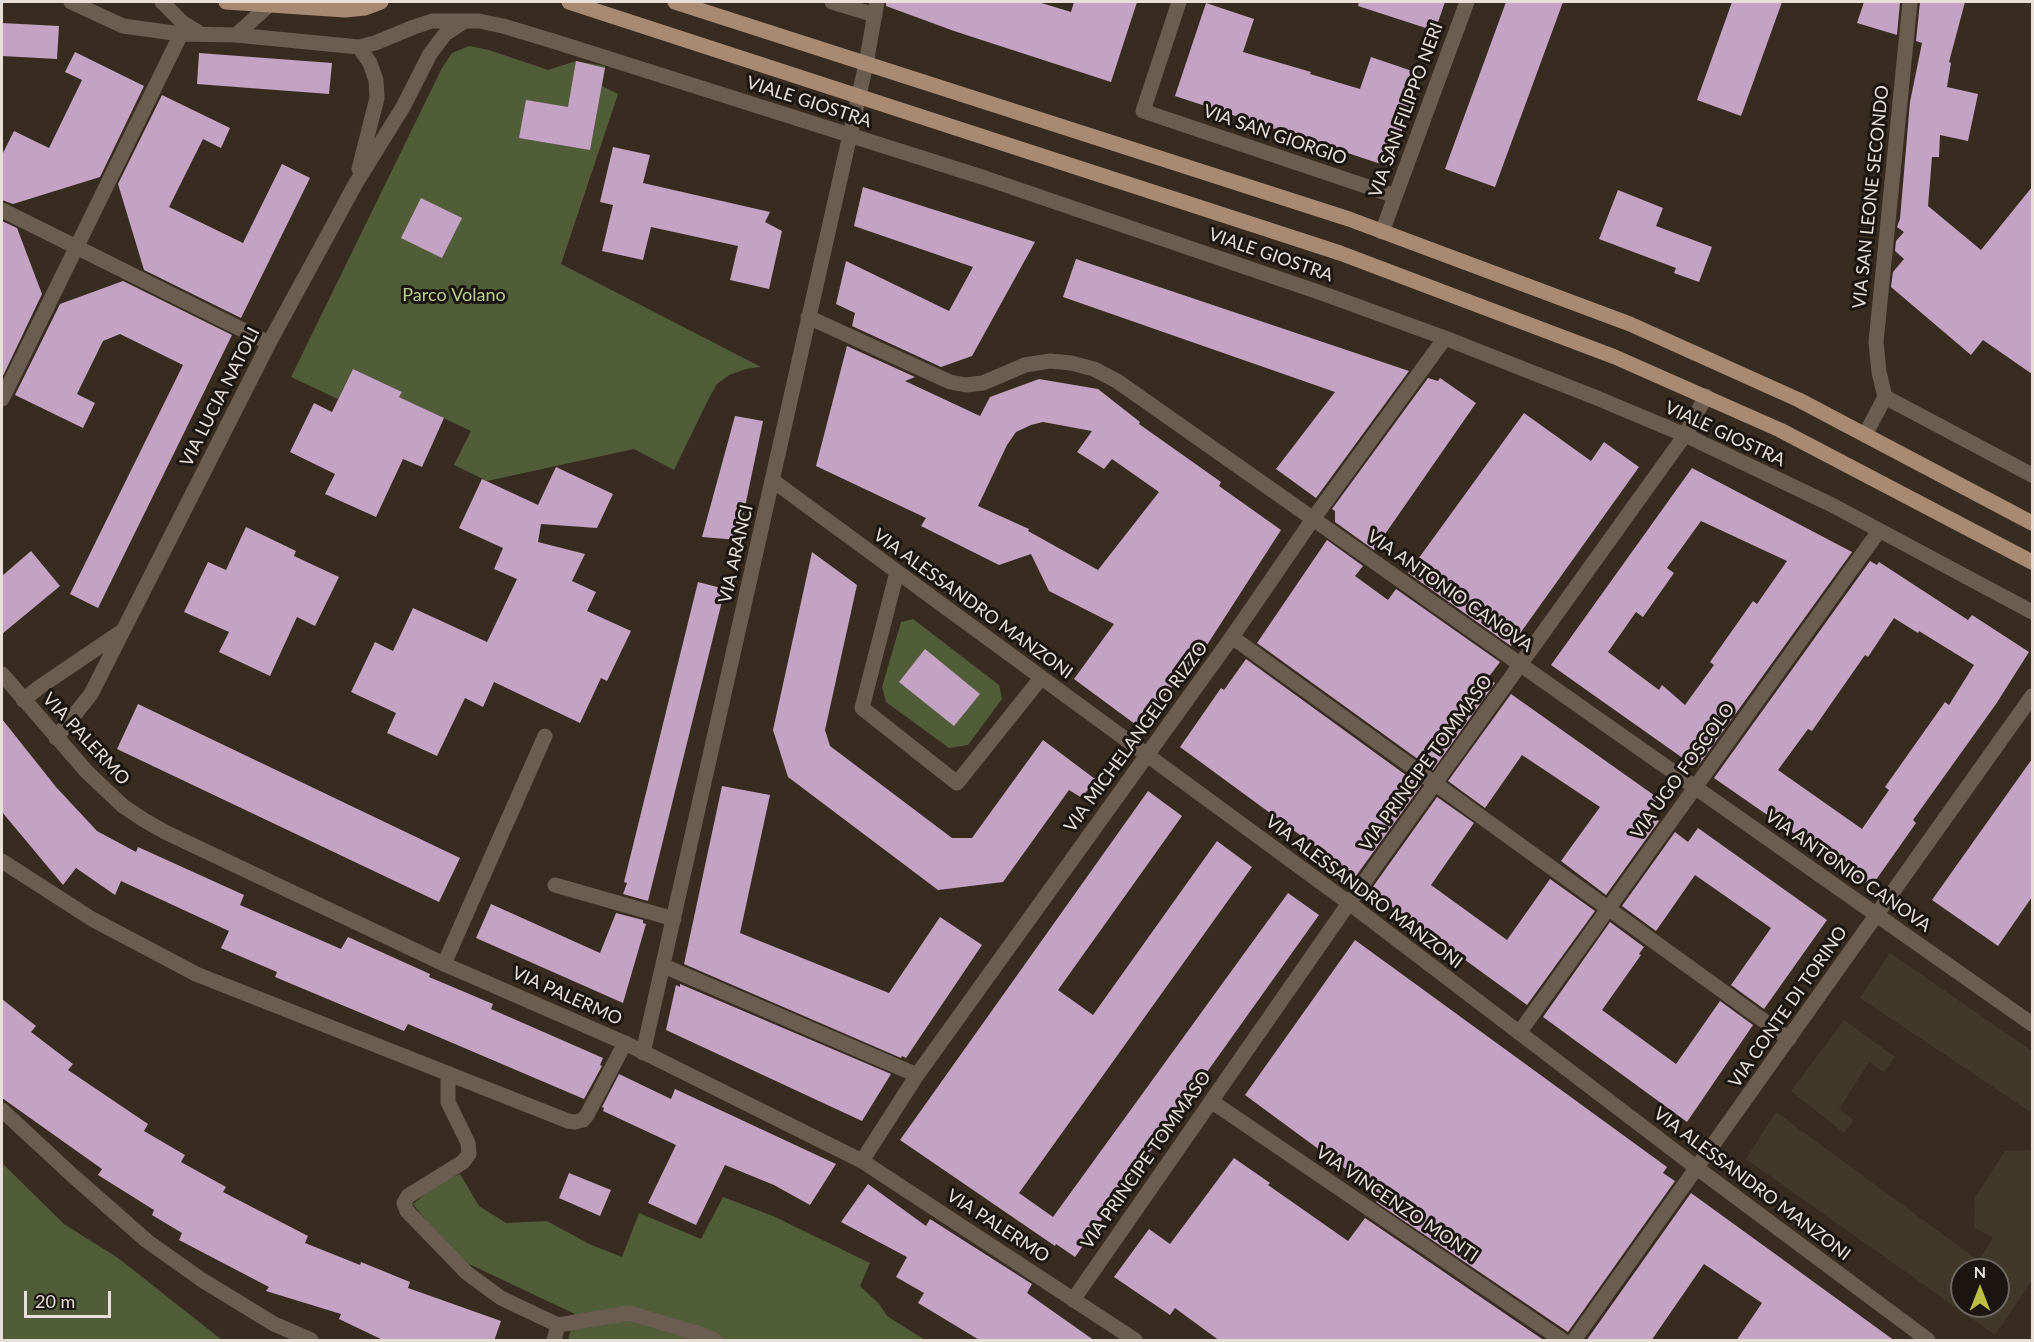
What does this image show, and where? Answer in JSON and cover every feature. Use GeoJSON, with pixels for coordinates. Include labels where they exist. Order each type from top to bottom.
{"type":"FeatureCollection","features":[{"type":"Feature","properties":{"kind":"main road"},"geometry":{"type":"LineString","coordinates":[[226,2],[345,10],[365,8],[381,2]]}},
{"type":"Feature","properties":{"kind":"main road","name":"VIALE GIOSTRA"},"geometry":{"type":"LineString","coordinates":[[569,2],[1340,254],[1615,357],[1780,430],[2032,562]]}},
{"type":"Feature","properties":{"kind":"main road"},"geometry":{"type":"LineString","coordinates":[[675,2],[1282,198],[1382,232],[1630,324],[1799,400],[2032,523]]}},
{"type":"Feature","properties":{"kind":"street"},"geometry":{"type":"LineString","coordinates":[[71,2],[123,26],[181,34],[236,35],[359,47],[370,63],[376,80],[377,98],[356,183]]}},
{"type":"Feature","properties":{"kind":"street"},"geometry":{"type":"LineString","coordinates":[[162,2],[183,23],[201,34]]}},
{"type":"Feature","properties":{"kind":"street"},"geometry":{"type":"LineString","coordinates":[[832,2],[876,8]]}},
{"type":"Feature","properties":{"kind":"street","name":"VIA SAN GIORGIO"},"geometry":{"type":"LineString","coordinates":[[1179,2],[1143,111],[1395,196]]}},
{"type":"Feature","properties":{"kind":"street","name":"VIA SAN FILIPPO NERI"},"geometry":{"type":"LineString","coordinates":[[1382,232],[1467,2]]}},
{"type":"Feature","properties":{"kind":"street","name":"VIA SAN LEONE SECONDO"},"geometry":{"type":"LineString","coordinates":[[1885,397],[1879,372],[1876,342],[1910,2]]}},
{"type":"Feature","properties":{"kind":"street"},"geometry":{"type":"LineString","coordinates":[[236,35],[268,6]]}},
{"type":"Feature","properties":{"kind":"street","name":"VIA ARANCI"},"geometry":{"type":"LineString","coordinates":[[644,1053],[866,64],[876,8]]}},
{"type":"Feature","properties":{"kind":"street","name":"VIALE GIOSTRA"},"geometry":{"type":"LineString","coordinates":[[359,47],[432,21],[479,21],[504,26],[985,178],[1294,283],[1445,338],[1597,398],[1685,435],[1832,505],[2032,612]]}},
{"type":"Feature","properties":{"kind":"street"},"geometry":{"type":"LineString","coordinates":[[356,183],[403,107],[430,54],[445,34],[465,21]]}},
{"type":"Feature","properties":{"kind":"street"},"geometry":{"type":"LineString","coordinates":[[2,399],[181,34]]}},
{"type":"Feature","properties":{"kind":"street","name":"VIA LUCIA NATOLI"},"geometry":{"type":"LineString","coordinates":[[56,738],[91,694],[269,343],[356,183]]}},
{"type":"Feature","properties":{"kind":"street"},"geometry":{"type":"LineString","coordinates":[[2,210],[269,343]]}},
{"type":"Feature","properties":{"kind":"street","name":"VIA ANTONIO CANOVA"},"geometry":{"type":"LineString","coordinates":[[808,317],[950,382],[966,385],[983,383],[1025,365],[1050,361],[1094,369],[1117,381],[2032,1024]]}},
{"type":"Feature","properties":{"kind":"street","name":"VIA MICHELANGELO RIZZO"},"geometry":{"type":"LineString","coordinates":[[862,1161],[917,1075],[1232,637],[1313,519],[1445,338]]}},
{"type":"Feature","properties":{"kind":"street","name":"VIA PRINCIPE TOMMASO"},"geometry":{"type":"LineString","coordinates":[[1073,1300],[1349,903],[1685,435],[1706,396]]}},
{"type":"Feature","properties":{"kind":"street"},"geometry":{"type":"LineString","coordinates":[[1865,435],[1885,397],[2032,475]]}},
{"type":"Feature","properties":{"kind":"street","name":"VIA ALESSANDRO MANZONI"},"geometry":{"type":"LineString","coordinates":[[772,480],[1349,903],[1928,1341]]}},
{"type":"Feature","properties":{"kind":"street","name":"VIA UGO FOSCOLO"},"geometry":{"type":"LineString","coordinates":[[1519,1033],[1879,531]]}},
{"type":"Feature","properties":{"kind":"street"},"geometry":{"type":"LineString","coordinates":[[897,572],[862,708],[957,783],[1041,678]]}},
{"type":"Feature","properties":{"kind":"street"},"geometry":{"type":"LineString","coordinates":[[23,700],[124,631]]}},
{"type":"Feature","properties":{"kind":"street"},"geometry":{"type":"LineString","coordinates":[[1232,637],[1789,1039]]}},
{"type":"Feature","properties":{"kind":"street","name":"VIA PALERMO"},"geometry":{"type":"LineString","coordinates":[[2,674],[56,738],[105,790],[144,820],[444,963],[625,1043],[862,1161],[1135,1341]]}},
{"type":"Feature","properties":{"kind":"street","name":"VIA CONTE DI TORINO"},"geometry":{"type":"LineString","coordinates":[[1574,1341],[2032,696]]}},
{"type":"Feature","properties":{"kind":"street"},"geometry":{"type":"LineString","coordinates":[[444,963],[546,736]]}},
{"type":"Feature","properties":{"kind":"street"},"geometry":{"type":"LineString","coordinates":[[2,861],[92,919],[196,974],[568,1121],[583,1120],[587,1115],[625,1043]]}},
{"type":"Feature","properties":{"kind":"street"},"geometry":{"type":"LineString","coordinates":[[555,885],[675,919]]}},
{"type":"Feature","properties":{"kind":"street"},"geometry":{"type":"LineString","coordinates":[[664,966],[917,1075]]}},
{"type":"Feature","properties":{"kind":"street"},"geometry":{"type":"LineString","coordinates":[[448,1073],[448,1102],[468,1143],[469,1154],[463,1162],[408,1196],[404,1203],[407,1211],[467,1273],[556,1333],[629,1314],[697,1333],[715,1341]]}},
{"type":"Feature","properties":{"kind":"street","name":"VIA VINCENZO MONTI"},"geometry":{"type":"LineString","coordinates":[[1210,1101],[1562,1341]]}},
{"type":"Feature","properties":{"kind":"street"},"geometry":{"type":"LineString","coordinates":[[2,1110],[147,1241],[202,1280],[274,1324],[311,1341]]}},
{"type":"Feature","properties":{"kind":"shaded area"},"geometry":{"type":"Polygon","coordinates":[[[1890,953],[2032,1051],[2032,1113],[1860,998],[1890,953]]]}},
{"type":"Feature","properties":{"kind":"shaded area"},"geometry":{"type":"Polygon","coordinates":[[[1844,1020],[1895,1057],[1884,1072],[1869,1062],[1839,1109],[1854,1120],[1844,1133],[1791,1091],[1844,1020]]]}},
{"type":"Feature","properties":{"kind":"shaded area"},"geometry":{"type":"Polygon","coordinates":[[[1776,1112],[1975,1258],[1950,1258],[1950,1303],[1746,1159],[1776,1112]]]}},
{"type":"Feature","properties":{"kind":"shaded area"},"geometry":{"type":"Polygon","coordinates":[[[2032,1150],[2032,1280],[2010,1313],[2010,1258],[1981,1258],[1993,1237],[1974,1228],[1975,1197],[2005,1151],[2032,1150]]]}},
{"type":"Feature","properties":{"kind":"shaded area"},"geometry":{"type":"Polygon","coordinates":[[[1971,1318],[2006,1318],[1995,1335],[1971,1318]]]}},
{"type":"Feature","properties":{"kind":"green space","name":"Parco Volano"},"geometry":{"type":"Polygon","coordinates":[[[469,46],[489,50],[548,70],[576,61],[605,66],[602,86],[618,94],[561,264],[761,367],[729,375],[717,384],[674,470],[634,449],[487,481],[454,465],[471,431],[399,397],[402,392],[353,369],[338,399],[291,377],[442,68],[452,53],[469,46]]]}},
{"type":"Feature","properties":{"kind":"green space"},"geometry":{"type":"Polygon","coordinates":[[[913,619],[999,685],[1002,699],[968,745],[949,748],[886,702],[882,687],[901,622],[913,619]]]}},
{"type":"Feature","properties":{"kind":"green space"},"geometry":{"type":"Polygon","coordinates":[[[2,1163],[64,1224],[118,1258],[222,1340],[2,1340],[2,1163]]]}},
{"type":"Feature","properties":{"kind":"green space"},"geometry":{"type":"Polygon","coordinates":[[[460,1174],[479,1206],[506,1223],[547,1221],[589,1244],[622,1257],[639,1213],[701,1239],[723,1197],[773,1216],[870,1263],[860,1286],[879,1304],[887,1316],[925,1340],[568,1340],[575,1314],[469,1264],[437,1234],[413,1204],[440,1182],[460,1174]]]}},
{"type":"Feature","properties":{"kind":"building"},"geometry":{"type":"Polygon","coordinates":[[[886,2],[1038,2],[1071,12],[1074,2],[1137,2],[1111,82],[954,31],[886,6],[886,2]]]}},
{"type":"Feature","properties":{"kind":"building"},"geometry":{"type":"Polygon","coordinates":[[[1359,2],[1445,2],[1435,31],[1358,6],[1359,2]]]}},
{"type":"Feature","properties":{"kind":"building"},"geometry":{"type":"Polygon","coordinates":[[[1506,2],[1563,2],[1495,187],[1445,169],[1506,2]]]}},
{"type":"Feature","properties":{"kind":"building"},"geometry":{"type":"Polygon","coordinates":[[[1732,2],[1782,2],[1741,116],[1697,100],[1732,2]]]}},
{"type":"Feature","properties":{"kind":"building"},"geometry":{"type":"Polygon","coordinates":[[[1864,2],[1900,2],[1897,35],[1857,23],[1864,2]]]}},
{"type":"Feature","properties":{"kind":"building"},"geometry":{"type":"Polygon","coordinates":[[[1920,2],[1965,2],[1949,62],[1951,63],[1947,87],[1978,94],[1968,141],[1940,135],[1939,157],[1932,157],[1928,206],[1981,250],[2032,187],[2032,374],[1983,340],[1971,355],[1891,287],[1893,272],[1904,259],[1895,251],[1896,241],[1904,232],[1897,227],[1900,219],[1910,102],[1922,43],[1916,41],[1920,2]]]}},
{"type":"Feature","properties":{"kind":"building"},"geometry":{"type":"Polygon","coordinates":[[[1206,3],[1254,19],[1243,52],[1360,89],[1371,57],[1421,74],[1390,167],[1175,96],[1206,3]]]}},
{"type":"Feature","properties":{"kind":"building"},"geometry":{"type":"Polygon","coordinates":[[[2,23],[59,26],[57,59],[2,56],[2,23]]]}},
{"type":"Feature","properties":{"kind":"building"},"geometry":{"type":"Polygon","coordinates":[[[75,52],[144,86],[100,177],[13,204],[2,200],[2,155],[14,131],[49,148],[82,80],[65,72],[75,52]]]}},
{"type":"Feature","properties":{"kind":"building"},"geometry":{"type":"Polygon","coordinates":[[[199,53],[332,63],[329,94],[197,84],[199,53]]]}},
{"type":"Feature","properties":{"kind":"building"},"geometry":{"type":"Polygon","coordinates":[[[576,61],[605,68],[590,150],[519,138],[526,100],[568,107],[576,61]]]}},
{"type":"Feature","properties":{"kind":"building"},"geometry":{"type":"Polygon","coordinates":[[[162,95],[230,128],[221,148],[203,139],[169,207],[243,243],[282,164],[310,178],[241,318],[144,270],[118,184],[162,95]]]}},
{"type":"Feature","properties":{"kind":"building"},"geometry":{"type":"Polygon","coordinates":[[[613,147],[650,155],[643,183],[770,212],[765,222],[782,231],[769,289],[730,280],[738,246],[651,227],[643,260],[602,251],[613,205],[600,202],[613,147]]]}},
{"type":"Feature","properties":{"kind":"building"},"geometry":{"type":"Polygon","coordinates":[[[863,187],[1035,242],[972,356],[941,367],[852,326],[855,313],[836,304],[846,261],[949,311],[973,267],[854,226],[863,187]]]}},
{"type":"Feature","properties":{"kind":"building"},"geometry":{"type":"Polygon","coordinates":[[[1618,190],[1663,208],[1656,226],[1712,247],[1699,282],[1674,273],[1676,268],[1599,239],[1618,190]]]}},
{"type":"Feature","properties":{"kind":"building"},"geometry":{"type":"Polygon","coordinates":[[[421,198],[462,218],[442,258],[401,238],[421,198]]]}},
{"type":"Feature","properties":{"kind":"building"},"geometry":{"type":"Polygon","coordinates":[[[2,221],[17,228],[42,294],[2,378],[2,221]]]}},
{"type":"Feature","properties":{"kind":"building"},"geometry":{"type":"Polygon","coordinates":[[[1076,259],[1409,371],[1316,498],[1276,469],[1335,392],[1063,297],[1076,259]]]}},
{"type":"Feature","properties":{"kind":"building"},"geometry":{"type":"Polygon","coordinates":[[[123,281],[232,335],[98,608],[70,594],[183,365],[120,334],[103,341],[77,394],[95,403],[83,428],[15,395],[60,304],[123,281]]]}},
{"type":"Feature","properties":{"kind":"building"},"geometry":{"type":"Polygon","coordinates":[[[847,346],[915,377],[905,381],[980,416],[990,397],[1039,379],[1098,389],[1140,422],[1139,424],[1221,482],[1219,486],[1281,530],[1207,645],[1139,727],[1074,679],[1114,624],[1049,591],[1031,554],[999,565],[921,526],[926,518],[816,466],[847,346]],[[1043,422],[1016,432],[1007,445],[978,506],[1029,529],[1028,531],[1098,570],[1159,492],[1112,459],[1104,469],[1077,452],[1092,431],[1043,422]]]}},
{"type":"Feature","properties":{"kind":"building"},"geometry":{"type":"Polygon","coordinates":[[[353,369],[402,392],[399,397],[444,418],[422,467],[403,459],[376,517],[325,494],[335,474],[290,452],[314,403],[332,412],[353,369]]]}},
{"type":"Feature","properties":{"kind":"building"},"geometry":{"type":"Polygon","coordinates":[[[1428,378],[1438,381],[1440,378],[1476,403],[1374,550],[1335,522],[1335,511],[1332,509],[1428,378]]]}},
{"type":"Feature","properties":{"kind":"building"},"geometry":{"type":"Polygon","coordinates":[[[1524,413],[1591,461],[1604,442],[1639,467],[1511,646],[1408,573],[1524,413]]]}},
{"type":"Feature","properties":{"kind":"building"},"geometry":{"type":"Polygon","coordinates":[[[735,416],[763,421],[738,540],[702,537],[735,416]]]}},
{"type":"Feature","properties":{"kind":"building"},"geometry":{"type":"Polygon","coordinates":[[[556,467],[613,494],[597,528],[541,524],[538,542],[585,554],[572,581],[596,592],[587,611],[631,631],[607,681],[601,678],[580,723],[494,682],[483,707],[465,698],[437,756],[387,733],[396,713],[351,692],[375,642],[393,651],[413,608],[487,642],[517,579],[494,569],[503,548],[459,528],[482,479],[538,505],[556,467]]]}},
{"type":"Feature","properties":{"kind":"building"},"geometry":{"type":"Polygon","coordinates":[[[1692,468],[1852,552],[1698,766],[1695,764],[1694,766],[1551,665],[1692,468]],[[1701,521],[1667,568],[1674,573],[1643,617],[1636,612],[1608,652],[1659,690],[1662,685],[1685,705],[1714,665],[1710,662],[1753,601],[1757,604],[1787,561],[1701,521]]]}},
{"type":"Feature","properties":{"kind":"building"},"geometry":{"type":"Polygon","coordinates":[[[246,527],[296,551],[294,556],[339,577],[315,626],[297,617],[270,676],[219,652],[229,632],[184,612],[208,562],[226,570],[246,527]]]}},
{"type":"Feature","properties":{"kind":"building"},"geometry":{"type":"Polygon","coordinates":[[[1327,540],[1363,566],[1355,576],[1388,600],[1396,589],[1500,662],[1488,678],[1495,683],[1433,770],[1257,643],[1327,540]]]}},
{"type":"Feature","properties":{"kind":"building"},"geometry":{"type":"Polygon","coordinates":[[[31,551],[60,586],[2,634],[2,576],[31,551]]]}},
{"type":"Feature","properties":{"kind":"building"},"geometry":{"type":"Polygon","coordinates":[[[812,552],[857,585],[825,730],[830,746],[952,838],[972,838],[1043,740],[1095,779],[1082,798],[1069,790],[1003,882],[938,890],[788,777],[773,730],[812,552]]]}},
{"type":"Feature","properties":{"kind":"building"},"geometry":{"type":"Polygon","coordinates":[[[1870,561],[1877,565],[1879,562],[1968,620],[1972,615],[2029,652],[1996,704],[1913,820],[1916,823],[1871,887],[1714,778],[1870,561]],[[1894,618],[1868,657],[1865,655],[1812,731],[1808,729],[1778,770],[1862,829],[1889,790],[1885,787],[1945,702],[1949,705],[1974,665],[1919,631],[1918,633],[1894,618]]]}},
{"type":"Feature","properties":{"kind":"building"},"geometry":{"type":"Polygon","coordinates":[[[698,582],[725,589],[648,901],[623,894],[627,883],[624,882],[698,582]]]}},
{"type":"Feature","properties":{"kind":"building"},"geometry":{"type":"Polygon","coordinates":[[[925,649],[980,694],[954,726],[899,682],[925,649]]]}},
{"type":"Feature","properties":{"kind":"building"},"geometry":{"type":"Polygon","coordinates":[[[1246,659],[1421,786],[1356,876],[1180,747],[1221,688],[1224,690],[1246,659]]]}},
{"type":"Feature","properties":{"kind":"building"},"geometry":{"type":"Polygon","coordinates":[[[1511,694],[1658,798],[1648,812],[1659,821],[1606,895],[1561,861],[1600,807],[1522,755],[1485,808],[1448,781],[1511,694]]]}},
{"type":"Feature","properties":{"kind":"building"},"geometry":{"type":"Polygon","coordinates":[[[138,704],[460,858],[439,902],[117,749],[138,704]]]}},
{"type":"Feature","properties":{"kind":"building"},"geometry":{"type":"Polygon","coordinates":[[[2,719],[56,787],[97,831],[136,852],[138,847],[244,895],[240,905],[341,949],[348,937],[430,974],[429,977],[493,1004],[491,1009],[603,1058],[600,1065],[602,1066],[584,1099],[408,1024],[404,1031],[275,977],[277,972],[221,948],[229,931],[121,881],[115,895],[76,868],[63,885],[2,812],[2,719]]]}},
{"type":"Feature","properties":{"kind":"building"},"geometry":{"type":"Polygon","coordinates":[[[2032,759],[2032,897],[1998,946],[1932,900],[2032,759]]]}},
{"type":"Feature","properties":{"kind":"building"},"geometry":{"type":"Polygon","coordinates":[[[722,786],[770,795],[740,933],[889,993],[940,917],[982,945],[906,1058],[902,1056],[901,1058],[684,964],[722,786]]]}},
{"type":"Feature","properties":{"kind":"building"},"geometry":{"type":"Polygon","coordinates":[[[1148,791],[1182,816],[1058,990],[1093,1015],[1217,841],[1252,867],[1019,1193],[1053,1217],[1288,893],[1319,915],[1075,1257],[1056,1244],[1055,1246],[900,1140],[1148,791]]]}},
{"type":"Feature","properties":{"kind":"building"},"geometry":{"type":"Polygon","coordinates":[[[1437,797],[1474,823],[1431,885],[1507,940],[1550,879],[1595,911],[1527,1005],[1376,895],[1378,892],[1372,888],[1437,797]]]}},
{"type":"Feature","properties":{"kind":"building"},"geometry":{"type":"Polygon","coordinates":[[[1698,828],[1827,920],[1764,1009],[1731,985],[1771,928],[1695,875],[1656,931],[1622,906],[1675,832],[1688,842],[1698,828]]]}},
{"type":"Feature","properties":{"kind":"building"},"geometry":{"type":"Polygon","coordinates":[[[491,904],[600,953],[616,913],[643,920],[646,924],[623,1003],[476,938],[491,904]]]}},
{"type":"Feature","properties":{"kind":"building"},"geometry":{"type":"Polygon","coordinates":[[[1610,922],[1644,947],[1639,954],[1641,955],[1602,1010],[1676,1064],[1720,1001],[1753,1025],[1687,1122],[1543,1017],[1610,922]]]}},
{"type":"Feature","properties":{"kind":"building"},"geometry":{"type":"Polygon","coordinates":[[[1355,940],[1667,1167],[1663,1173],[1675,1181],[1568,1332],[1376,1202],[1381,1195],[1245,1095],[1355,940]]]}},
{"type":"Feature","properties":{"kind":"building"},"geometry":{"type":"Polygon","coordinates":[[[680,984],[891,1074],[862,1121],[666,1030],[676,985],[680,987],[680,984]]]}},
{"type":"Feature","properties":{"kind":"building"},"geometry":{"type":"Polygon","coordinates":[[[2,999],[36,1026],[31,1032],[73,1064],[68,1070],[148,1124],[144,1131],[185,1155],[181,1162],[226,1187],[223,1192],[308,1236],[305,1243],[410,1282],[408,1288],[501,1321],[494,1341],[385,1341],[339,1319],[341,1314],[266,1291],[269,1287],[179,1240],[182,1233],[152,1215],[154,1210],[98,1175],[102,1169],[2,1098],[2,999]]]}},
{"type":"Feature","properties":{"kind":"building"},"geometry":{"type":"Polygon","coordinates":[[[619,1074],[671,1099],[675,1089],[836,1164],[810,1205],[774,1185],[725,1165],[696,1225],[648,1203],[676,1145],[603,1111],[602,1107],[619,1074]]]}},
{"type":"Feature","properties":{"kind":"building"},"geometry":{"type":"Polygon","coordinates":[[[1234,1158],[1270,1183],[1268,1185],[1348,1241],[1365,1218],[1545,1341],[1220,1341],[1175,1308],[1170,1315],[1114,1277],[1149,1229],[1170,1244],[1234,1158]]]}},
{"type":"Feature","properties":{"kind":"building"},"geometry":{"type":"Polygon","coordinates":[[[569,1173],[611,1190],[600,1216],[559,1198],[569,1173]]]}},
{"type":"Feature","properties":{"kind":"building"},"geometry":{"type":"Polygon","coordinates":[[[868,1184],[926,1226],[930,1219],[1032,1284],[1027,1293],[1095,1341],[981,1341],[918,1303],[924,1293],[896,1277],[907,1257],[841,1222],[868,1184]]]}},
{"type":"Feature","properties":{"kind":"building"},"geometry":{"type":"Polygon","coordinates":[[[1691,1193],[1895,1341],[1736,1341],[1762,1303],[1704,1264],[1651,1341],[1586,1341],[1691,1193]]]}}]}
